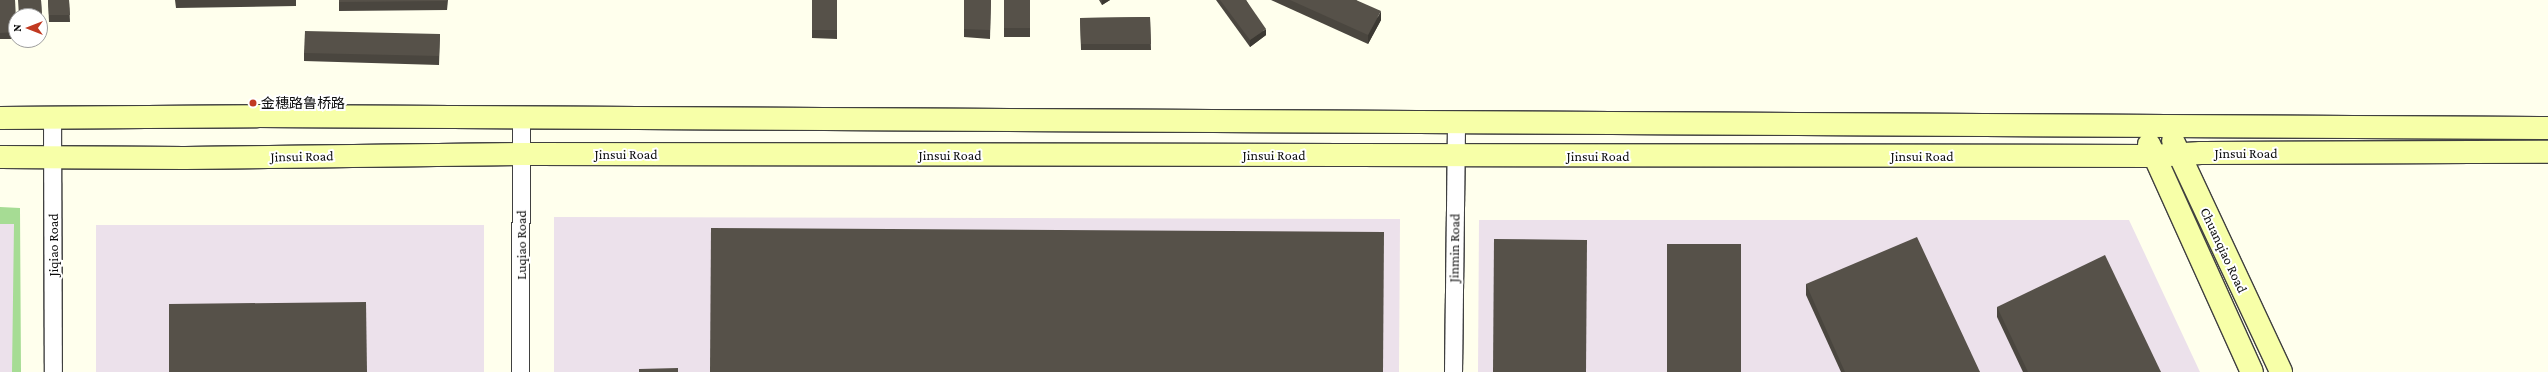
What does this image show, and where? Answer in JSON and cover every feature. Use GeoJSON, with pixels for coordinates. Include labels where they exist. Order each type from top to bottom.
{"type":"FeatureCollection","features":[{"type":"Feature","properties":{"kind":"street","name":"Jinsui Road"},"geometry":{"type":"LineString","coordinates":[[0,118],[521,118],[2143,128],[2548,128]]}},
{"type":"Feature","properties":{"kind":"street","name":"Jiqiao Road"},"geometry":{"type":"LineString","coordinates":[[52,118],[53,372]]}},
{"type":"Feature","properties":{"kind":"street","name":"Luqiao Road"},"geometry":{"type":"LineString","coordinates":[[520,372],[521,118]]}},
{"type":"Feature","properties":{"kind":"street","name":"Jinmin Road"},"geometry":{"type":"LineString","coordinates":[[1453,372],[1456,123]]}},
{"type":"Feature","properties":{"kind":"street","name":"Chuanqiao Road"},"geometry":{"type":"LineString","coordinates":[[2143,128],[2153,156],[2252,372]]}},
{"type":"Feature","properties":{"kind":"street","name":"Chuanqiao Road"},"geometry":{"type":"LineString","coordinates":[[2167,128],[2281,372]]}},
{"type":"Feature","properties":{"kind":"street","name":"Jinsui Road"},"geometry":{"type":"LineString","coordinates":[[0,157],[522,154],[2153,156],[2178,154],[2548,152]]}},
{"type":"Feature","properties":{"kind":"shaded area"},"geometry":{"type":"Polygon","coordinates":[[[554,217],[1400,219],[1399,372],[554,372],[554,217]]]}},
{"type":"Feature","properties":{"kind":"shaded area"},"geometry":{"type":"Polygon","coordinates":[[[1479,220],[2129,220],[2200,372],[1478,372],[1479,220]]]}},
{"type":"Feature","properties":{"kind":"shaded area"},"geometry":{"type":"Polygon","coordinates":[[[0,224],[14,224],[15,372],[0,372],[0,224]]]}},
{"type":"Feature","properties":{"kind":"shaded area"},"geometry":{"type":"Polygon","coordinates":[[[96,225],[484,225],[484,372],[96,372],[96,225]]]}},
{"type":"Feature","properties":{"kind":"green space"},"geometry":{"type":"Polygon","coordinates":[[[0,207],[20,208],[21,372],[12,372],[14,224],[0,224],[0,207]]]}},
{"type":"Feature","properties":{"kind":"building"},"geometry":{"type":"Polygon","coordinates":[[[0,0],[15,0],[15,8],[8,8],[8,32],[0,33],[0,0]]]}},
{"type":"Feature","properties":{"kind":"building"},"geometry":{"type":"Polygon","coordinates":[[[18,0],[41,0],[42,8],[18,8],[18,0]]]}},
{"type":"Feature","properties":{"kind":"building"},"geometry":{"type":"Polygon","coordinates":[[[48,0],[69,0],[70,15],[49,15],[48,0]]]}},
{"type":"Feature","properties":{"kind":"building"},"geometry":{"type":"Polygon","coordinates":[[[339,0],[447,0],[447,1],[339,2],[339,0]]]}},
{"type":"Feature","properties":{"kind":"building"},"geometry":{"type":"Polygon","coordinates":[[[812,0],[837,0],[837,30],[812,30],[812,0]]]}},
{"type":"Feature","properties":{"kind":"building"},"geometry":{"type":"Polygon","coordinates":[[[964,0],[991,0],[990,30],[964,29],[964,0]]]}},
{"type":"Feature","properties":{"kind":"building"},"geometry":{"type":"Polygon","coordinates":[[[1004,0],[1030,0],[1030,28],[1004,28],[1004,0]]]}},
{"type":"Feature","properties":{"kind":"building"},"geometry":{"type":"Polygon","coordinates":[[[1220,0],[1246,0],[1266,29],[1250,40],[1220,0]]]}},
{"type":"Feature","properties":{"kind":"building"},"geometry":{"type":"Polygon","coordinates":[[[1290,0],[1356,0],[1381,11],[1368,35],[1290,0]]]}},
{"type":"Feature","properties":{"kind":"building"},"geometry":{"type":"Polygon","coordinates":[[[1150,17],[1151,44],[1081,44],[1080,18],[1150,17]]]}},
{"type":"Feature","properties":{"kind":"building"},"geometry":{"type":"Polygon","coordinates":[[[305,31],[440,34],[439,56],[304,53],[305,31]]]}},
{"type":"Feature","properties":{"kind":"building"},"geometry":{"type":"Polygon","coordinates":[[[711,228],[1384,232],[1383,372],[710,372],[711,228]]]}},
{"type":"Feature","properties":{"kind":"building"},"geometry":{"type":"Polygon","coordinates":[[[1917,237],[1980,372],[1845,372],[1806,284],[1917,237]]]}},
{"type":"Feature","properties":{"kind":"building"},"geometry":{"type":"Polygon","coordinates":[[[1494,239],[1587,240],[1586,372],[1493,372],[1494,239]]]}},
{"type":"Feature","properties":{"kind":"building"},"geometry":{"type":"Polygon","coordinates":[[[1667,244],[1741,244],[1741,372],[1667,372],[1667,244]]]}},
{"type":"Feature","properties":{"kind":"building"},"geometry":{"type":"Polygon","coordinates":[[[2105,255],[2161,372],[2028,372],[1997,307],[2105,255]]]}},
{"type":"Feature","properties":{"kind":"building"},"geometry":{"type":"Polygon","coordinates":[[[366,302],[367,372],[169,372],[169,304],[366,302]]]}},
{"type":"Feature","properties":{"kind":"building"},"geometry":{"type":"Polygon","coordinates":[[[678,368],[678,372],[639,372],[639,369],[678,368]]]}},
{"type":"Feature","properties":{"kind":"place","name":"金穗路鲁桥路"},"geometry":{"type":"Point","coordinates":[253,103]}}]}
